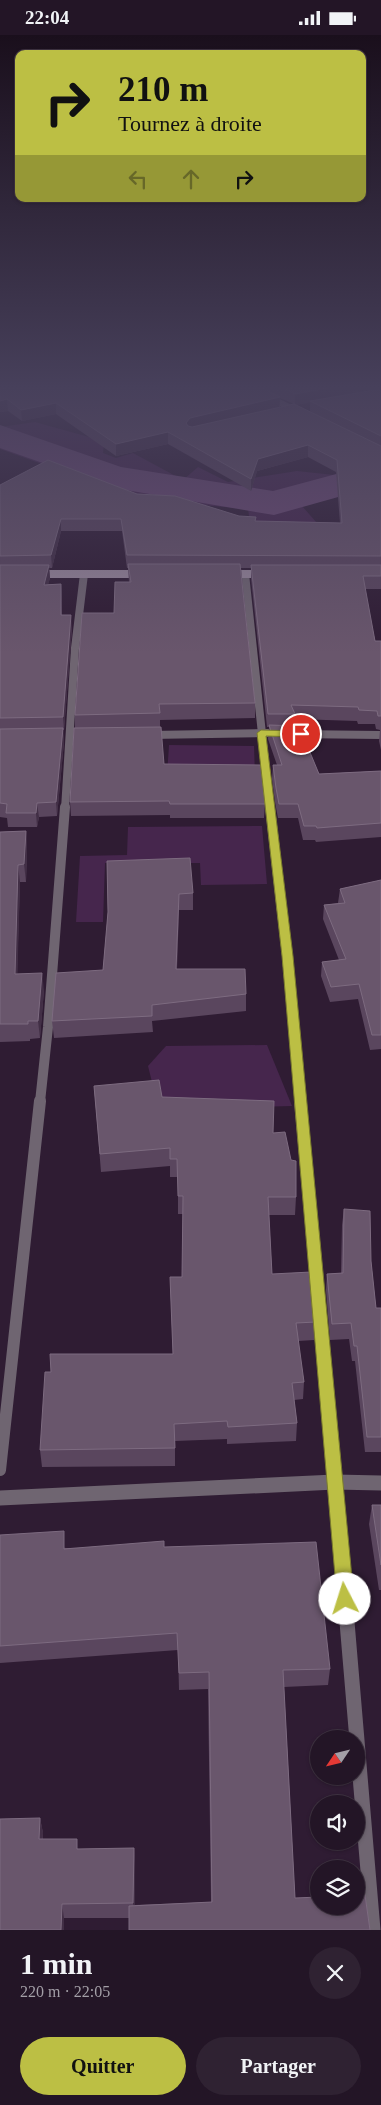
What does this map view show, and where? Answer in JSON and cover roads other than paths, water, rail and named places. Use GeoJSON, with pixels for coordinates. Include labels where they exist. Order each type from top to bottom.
{"type":"FeatureCollection","features":[{"type":"Feature","properties":{"kind":"street"},"geometry":{"type":"LineString","coordinates":[[28,573],[150,574]]}},
{"type":"Feature","properties":{"kind":"street"},"geometry":{"type":"LineString","coordinates":[[0,1470],[48,1027],[75,648],[84,574]]}},
{"type":"Feature","properties":{"kind":"street"},"geometry":{"type":"LineString","coordinates":[[217,574],[274,574]]}},
{"type":"Feature","properties":{"kind":"street"},"geometry":{"type":"LineString","coordinates":[[246,574],[261,733],[287,956],[335,1482],[373,1930]]}},
{"type":"Feature","properties":{"kind":"street"},"geometry":{"type":"LineString","coordinates":[[137,735],[261,733],[381,735]]}},
{"type":"Feature","properties":{"kind":"street"},"geometry":{"type":"LineString","coordinates":[[0,1498],[335,1482],[381,1483]]}},
{"type":"Feature","properties":{"kind":"waterway"},"geometry":{"type":"LineString","coordinates":[[110,475],[274,503],[372,475]]}}]}
